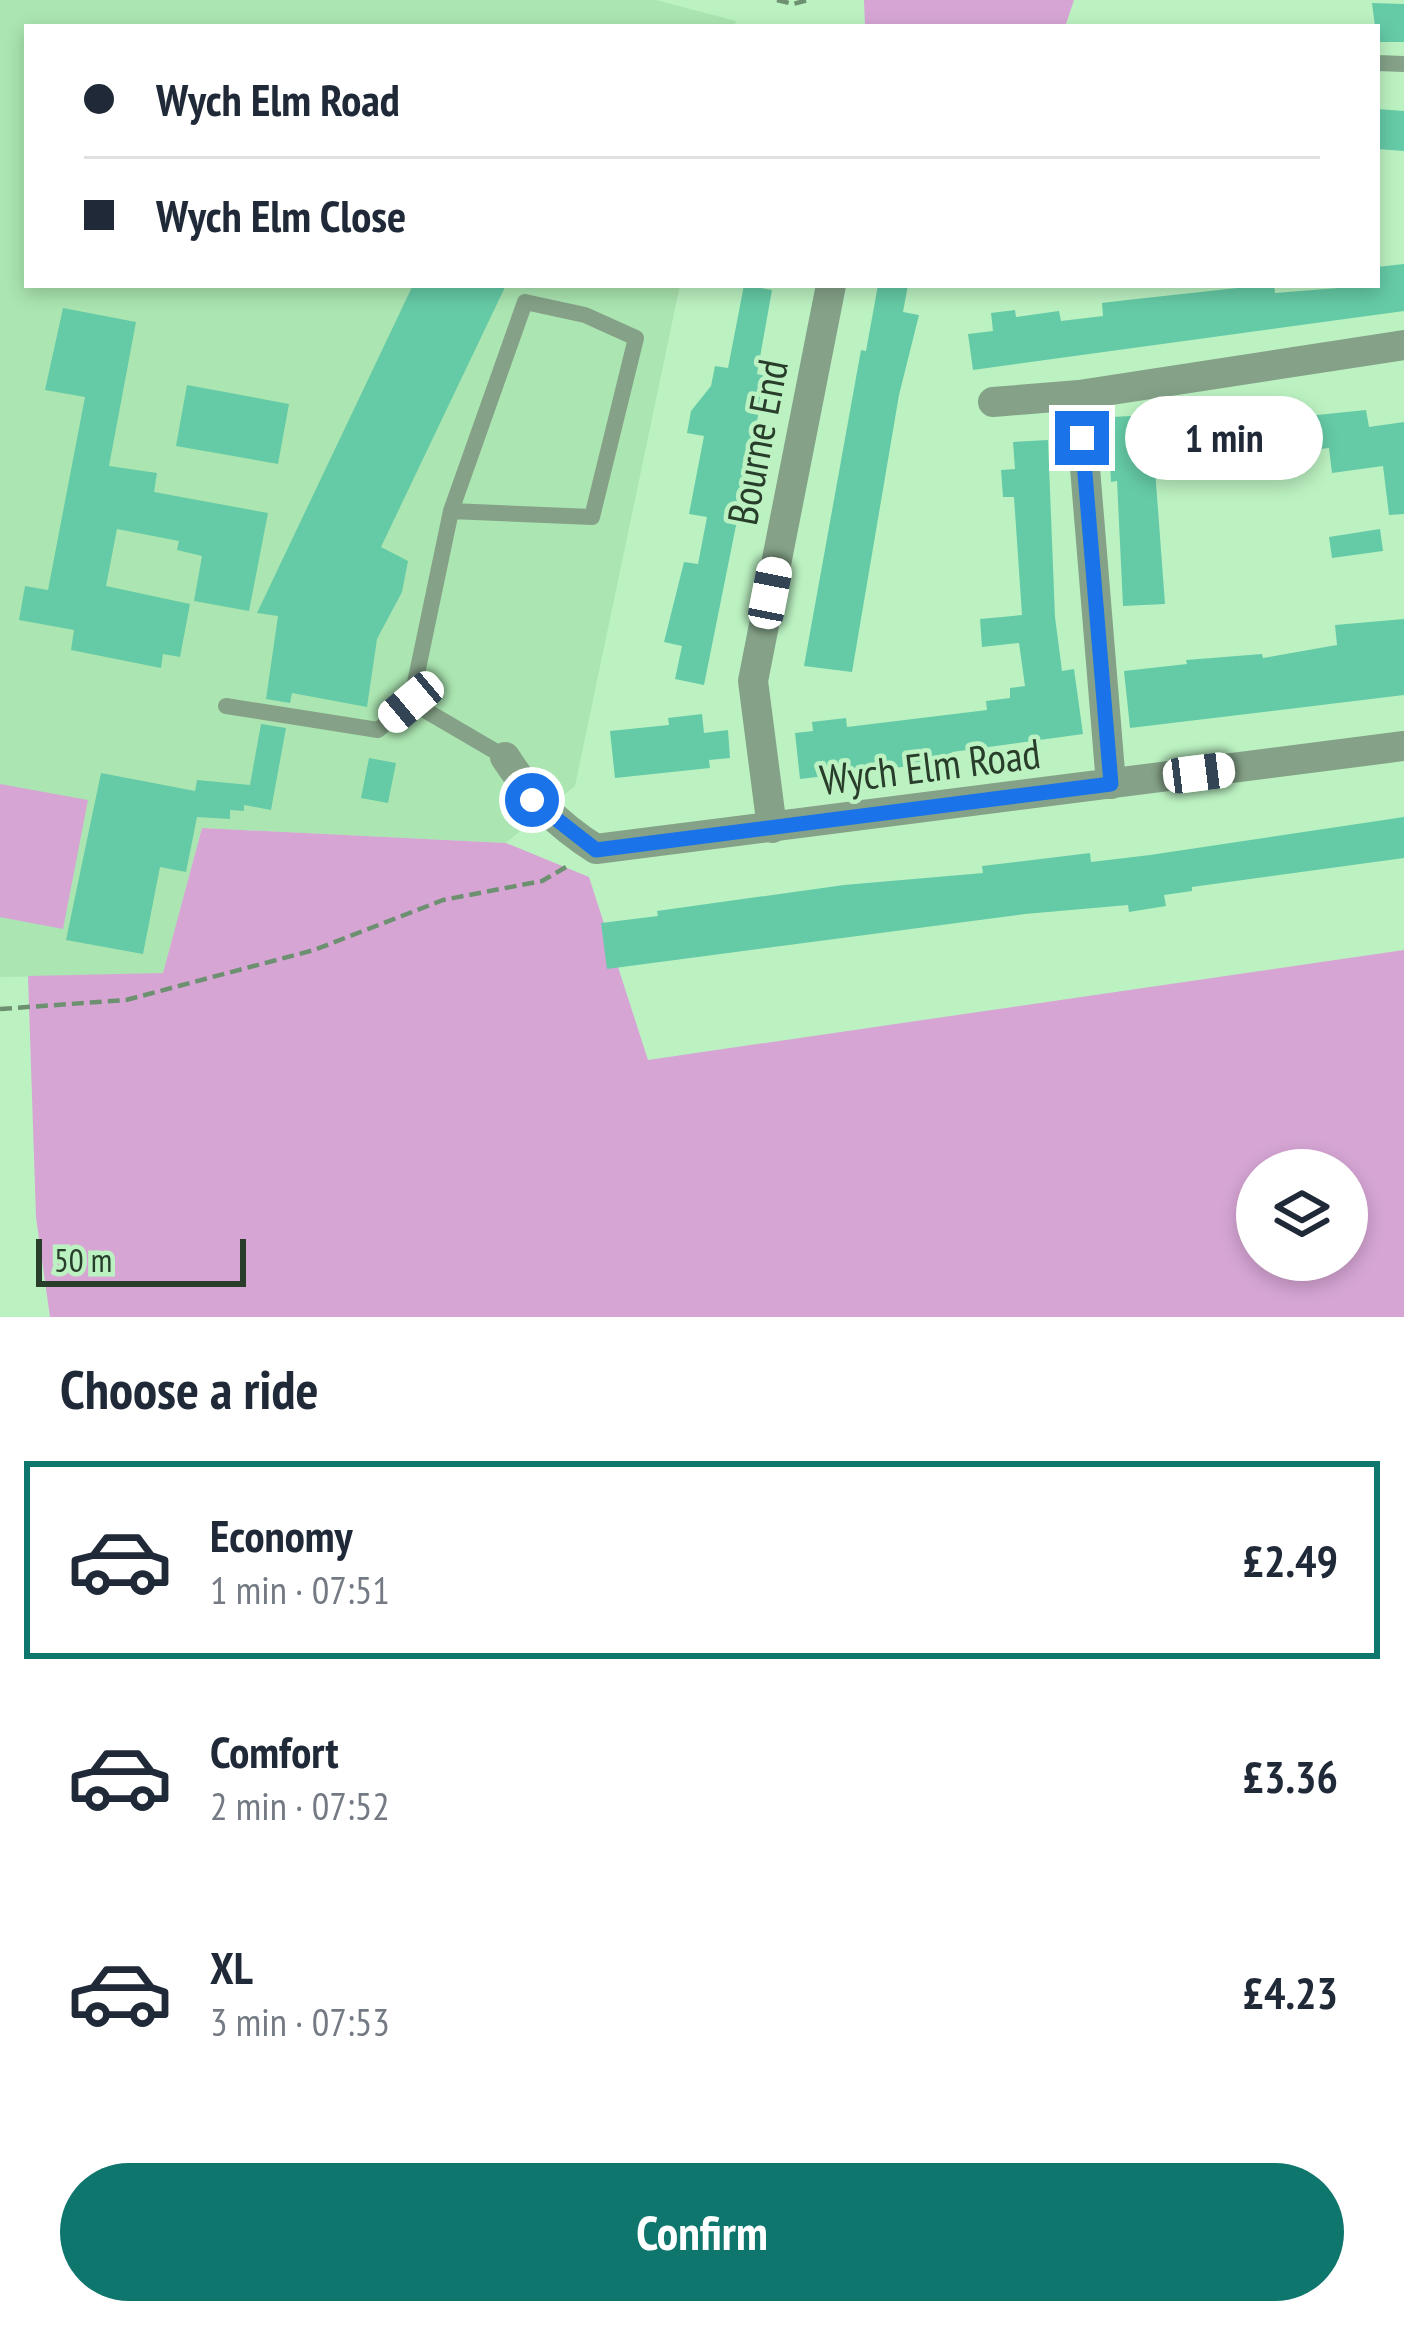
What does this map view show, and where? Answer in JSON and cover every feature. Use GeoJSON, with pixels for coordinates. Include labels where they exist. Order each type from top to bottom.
{"type":"FeatureCollection","features":[{"type":"Feature","properties":{"kind":"street","name":"Bourne End"},"geometry":{"type":"LineString","coordinates":[[772,828],[753,681],[830,288]]}},
{"type":"Feature","properties":{"kind":"street"},"geometry":{"type":"LineString","coordinates":[[993,402],[1078,395],[1404,345]]}},
{"type":"Feature","properties":{"kind":"street"},"geometry":{"type":"LineString","coordinates":[[1078,395],[1111,784]]}},
{"type":"Feature","properties":{"kind":"street","name":"Wych Elm Road"},"geometry":{"type":"LineString","coordinates":[[596,850],[1404,746]]}},
{"type":"Feature","properties":{"kind":"street"},"geometry":{"type":"LineString","coordinates":[[505,757],[532,800],[596,850]]}},
{"type":"Feature","properties":{"kind":"lane"},"geometry":{"type":"LineString","coordinates":[[537,304],[542,288]]}},
{"type":"Feature","properties":{"kind":"lane"},"geometry":{"type":"LineString","coordinates":[[226,706],[378,730],[411,702],[451,511],[525,302],[586,315],[635,338],[592,517],[451,511]]}},
{"type":"Feature","properties":{"kind":"lane"},"geometry":{"type":"LineString","coordinates":[[411,702],[505,757]]}},
{"type":"Feature","properties":{"kind":"path"},"geometry":{"type":"LineString","coordinates":[[777,0],[793,4],[808,0]]}},
{"type":"Feature","properties":{"kind":"path"},"geometry":{"type":"LineString","coordinates":[[0,1009],[126,1000],[273,962],[443,900],[542,881],[596,850]]}},
{"type":"Feature","properties":{"kind":"shaded area"},"geometry":{"type":"Polygon","coordinates":[[[0,0],[656,0],[736,21],[24,24],[24,288],[679,288],[575,786],[506,843],[202,828],[163,974],[0,977],[0,0]]]}},
{"type":"Feature","properties":{"kind":"shaded area"},"geometry":{"type":"Polygon","coordinates":[[[864,0],[1074,0],[1066,24],[865,24],[864,0]]]}},
{"type":"Feature","properties":{"kind":"shaded area"},"geometry":{"type":"Polygon","coordinates":[[[0,784],[88,800],[63,929],[0,917],[0,784]]]}},
{"type":"Feature","properties":{"kind":"shaded area"},"geometry":{"type":"Polygon","coordinates":[[[202,828],[506,843],[589,877],[648,1060],[1404,950],[1404,1317],[50,1317],[36,1217],[28,976],[163,973],[202,828]]]}},
{"type":"Feature","properties":{"kind":"building"},"geometry":{"type":"Polygon","coordinates":[[[1372,3],[1404,4],[1404,42],[1380,42],[1380,24],[1375,24],[1372,3]]]}},
{"type":"Feature","properties":{"kind":"building"},"geometry":{"type":"Polygon","coordinates":[[[1380,109],[1404,111],[1404,151],[1380,149],[1380,109]]]}},
{"type":"Feature","properties":{"kind":"building"},"geometry":{"type":"Polygon","coordinates":[[[1404,264],[1404,311],[973,370],[968,334],[993,331],[991,313],[1015,310],[1016,317],[1059,311],[1061,321],[1103,316],[1102,303],[1237,288],[1274,288],[1275,293],[1380,288],[1380,267],[1404,264]]]}},
{"type":"Feature","properties":{"kind":"building"},"geometry":{"type":"Polygon","coordinates":[[[412,288],[505,288],[381,547],[408,561],[402,592],[377,639],[367,707],[292,693],[290,703],[266,699],[278,616],[257,613],[412,288]]]}},
{"type":"Feature","properties":{"kind":"building"},"geometry":{"type":"Polygon","coordinates":[[[743,288],[772,290],[757,374],[766,376],[704,685],[675,679],[682,646],[664,642],[684,562],[698,564],[707,517],[689,514],[704,436],[687,433],[691,411],[711,386],[715,366],[728,368],[743,288]]]}},
{"type":"Feature","properties":{"kind":"building"},"geometry":{"type":"Polygon","coordinates":[[[877,288],[907,288],[903,312],[919,315],[899,395],[852,672],[804,666],[861,350],[866,351],[877,288]]]}},
{"type":"Feature","properties":{"kind":"building"},"geometry":{"type":"Polygon","coordinates":[[[63,308],[136,322],[109,466],[157,473],[154,492],[268,513],[249,611],[194,601],[202,556],[177,550],[179,541],[117,529],[106,586],[190,604],[180,657],[163,654],[161,668],[71,650],[74,630],[19,620],[25,586],[48,590],[85,397],[45,390],[63,308]]]}},
{"type":"Feature","properties":{"kind":"building"},"geometry":{"type":"Polygon","coordinates":[[[187,385],[289,404],[278,464],[176,446],[187,385]]]}},
{"type":"Feature","properties":{"kind":"building"},"geometry":{"type":"Polygon","coordinates":[[[1366,410],[1369,427],[1404,422],[1404,514],[1389,515],[1383,466],[1332,473],[1329,448],[1236,459],[1238,475],[1215,477],[1209,426],[1366,410]]]}},
{"type":"Feature","properties":{"kind":"building"},"geometry":{"type":"Polygon","coordinates":[[[1151,415],[1165,604],[1123,606],[1117,481],[1111,482],[1108,429],[1112,429],[1112,417],[1151,415]]]}},
{"type":"Feature","properties":{"kind":"building"},"geometry":{"type":"Polygon","coordinates":[[[1048,440],[1055,617],[1062,671],[1074,669],[1083,734],[952,752],[953,761],[800,779],[795,733],[813,731],[812,722],[846,718],[847,727],[987,710],[986,701],[1010,698],[1010,688],[1025,686],[1019,643],[982,647],[980,619],[1022,615],[1014,497],[1003,497],[1001,470],[1015,469],[1013,442],[1048,440]]]}},
{"type":"Feature","properties":{"kind":"building"},"geometry":{"type":"Polygon","coordinates":[[[1380,529],[1383,551],[1332,558],[1329,537],[1380,529]]]}},
{"type":"Feature","properties":{"kind":"building"},"geometry":{"type":"Polygon","coordinates":[[[1404,619],[1404,695],[1130,728],[1124,671],[1187,664],[1186,660],[1262,654],[1263,658],[1337,645],[1335,625],[1404,619]]]}},
{"type":"Feature","properties":{"kind":"building"},"geometry":{"type":"Polygon","coordinates":[[[702,714],[704,733],[728,730],[730,758],[709,760],[710,768],[615,778],[610,731],[669,725],[668,718],[702,714]]]}},
{"type":"Feature","properties":{"kind":"building"},"geometry":{"type":"Polygon","coordinates":[[[261,724],[286,728],[271,810],[244,805],[244,811],[230,810],[230,819],[197,817],[186,872],[160,867],[143,954],[66,940],[101,773],[195,791],[197,780],[250,785],[261,724]]]}},
{"type":"Feature","properties":{"kind":"building"},"geometry":{"type":"Polygon","coordinates":[[[369,758],[396,763],[388,803],[361,798],[369,758]]]}},
{"type":"Feature","properties":{"kind":"building"},"geometry":{"type":"Polygon","coordinates":[[[1404,817],[1404,858],[1192,887],[1192,891],[1164,895],[1166,906],[1129,912],[1128,905],[1025,914],[607,969],[601,923],[658,916],[657,911],[844,885],[983,873],[982,866],[1090,853],[1091,862],[1150,855],[1404,817]]]}},
{"type":"Feature","properties":{"kind":"route"},"geometry":{"type":"LineString","coordinates":[[532,800],[567,832],[596,850],[1111,784],[1082,438]]}}]}
